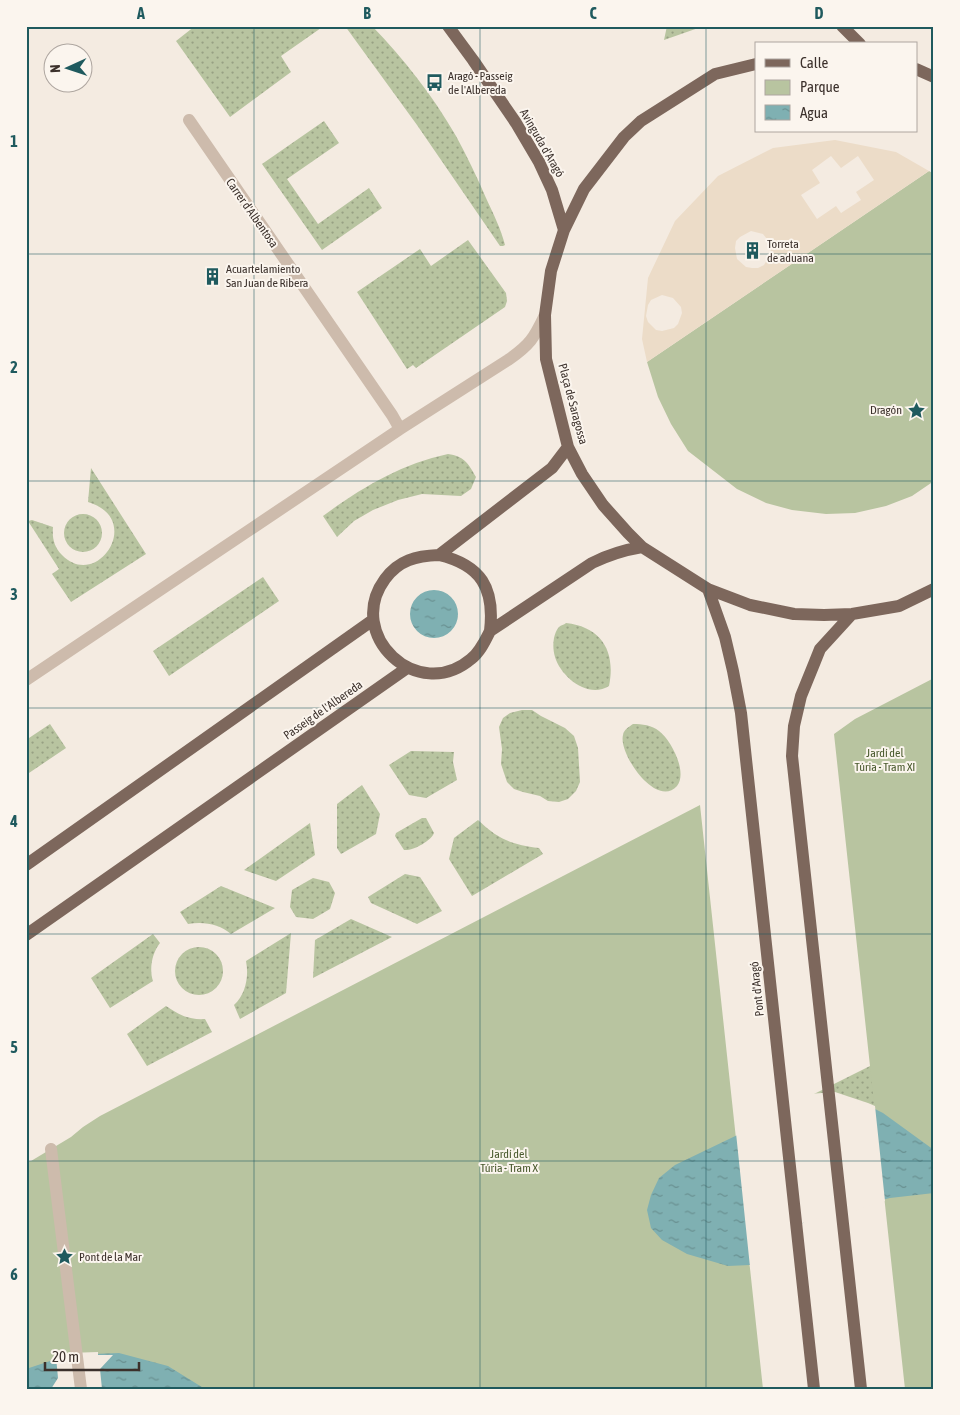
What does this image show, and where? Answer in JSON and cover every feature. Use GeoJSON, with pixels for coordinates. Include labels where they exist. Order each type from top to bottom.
{"type":"FeatureCollection","features":[{"type":"Feature","properties":{"kind":"main road","name":"Avinguda d'Aragó"},"geometry":{"type":"LineString","coordinates":[[448,26],[516,123],[552,190],[564,230]]}},
{"type":"Feature","properties":{"kind":"main road"},"geometry":{"type":"LineString","coordinates":[[842,26],[858,42]]}},
{"type":"Feature","properties":{"kind":"main road","name":"Plaça de Saragossa"},"geometry":{"type":"LineString","coordinates":[[755,64],[715,74],[641,121],[624,137],[584,189],[564,230],[552,271],[546,315],[546,359],[568,447],[582,474],[603,505],[642,547],[708,589],[750,605],[794,614],[824,615],[852,614],[899,606],[934,589]]}},
{"type":"Feature","properties":{"kind":"main road"},"geometry":{"type":"LineString","coordinates":[[918,71],[934,76]]}},
{"type":"Feature","properties":{"kind":"main road"},"geometry":{"type":"LineString","coordinates":[[438,555],[552,468],[568,447]]}},
{"type":"Feature","properties":{"kind":"main road"},"geometry":{"type":"LineString","coordinates":[[490,631],[592,563],[607,555],[642,547]]}},
{"type":"Feature","properties":{"kind":"main road"},"geometry":{"type":"LineString","coordinates":[[438,555],[455,559],[470,568],[482,580],[490,596],[492,613],[490,631],[472,659],[457,668],[441,673],[424,673],[407,668],[394,660],[384,648],[377,635],[373,620],[374,603],[380,586],[391,572],[405,562],[421,556],[438,555]]}},
{"type":"Feature","properties":{"kind":"main road","name":"Pont d'Aragó"},"geometry":{"type":"LineString","coordinates":[[708,589],[725,637],[734,671],[741,713],[814,1389]]}},
{"type":"Feature","properties":{"kind":"main road"},"geometry":{"type":"LineString","coordinates":[[852,614],[820,649],[800,703],[794,726],[792,756],[860,1389]]}},
{"type":"Feature","properties":{"kind":"main road"},"geometry":{"type":"LineString","coordinates":[[26,865],[373,620]]}},
{"type":"Feature","properties":{"kind":"main road","name":"Passeig de l'Albereda"},"geometry":{"type":"LineString","coordinates":[[26,935],[407,668]]}},
{"type":"Feature","properties":{"kind":"street","name":"Carrer d'Albentosa"},"geometry":{"type":"LineString","coordinates":[[189,120],[392,414],[400,429]]}},
{"type":"Feature","properties":{"kind":"street"},"geometry":{"type":"LineString","coordinates":[[26,680],[400,429],[522,350],[535,337],[546,315]]}},
{"type":"Feature","properties":{"kind":"street"},"geometry":{"type":"LineString","coordinates":[[51,1149],[81,1389]]}},
{"type":"Feature","properties":{"kind":"green space"},"geometry":{"type":"Polygon","coordinates":[[[195,26],[319,26],[321,28],[281,56],[291,72],[230,117],[176,41],[195,26]]]}},
{"type":"Feature","properties":{"kind":"green space"},"geometry":{"type":"Polygon","coordinates":[[[345,26],[372,26],[428,92],[464,151],[497,221],[505,245],[500,246],[417,125],[345,26]]]}},
{"type":"Feature","properties":{"kind":"green space"},"geometry":{"type":"Polygon","coordinates":[[[667,26],[704,26],[664,40],[667,26]]]}},
{"type":"Feature","properties":{"kind":"green space"},"geometry":{"type":"Polygon","coordinates":[[[324,121],[339,143],[287,179],[318,224],[369,188],[382,208],[322,250],[262,164],[324,121]]]}},
{"type":"Feature","properties":{"kind":"green space"},"geometry":{"type":"Polygon","coordinates":[[[929,171],[934,174],[934,481],[912,496],[886,506],[855,513],[826,514],[792,510],[766,503],[737,489],[688,451],[671,424],[658,397],[647,362],[929,171]]]}},
{"type":"Feature","properties":{"kind":"green space"},"geometry":{"type":"Polygon","coordinates":[[[468,240],[506,293],[507,301],[505,307],[416,368],[413,365],[407,369],[357,292],[420,249],[431,266],[468,240]]]}},
{"type":"Feature","properties":{"kind":"green space"},"geometry":{"type":"Polygon","coordinates":[[[448,454],[462,458],[476,477],[471,489],[461,496],[422,494],[398,500],[373,510],[354,521],[337,537],[323,516],[382,478],[414,464],[448,454]]]}},
{"type":"Feature","properties":{"kind":"green space"},"geometry":{"type":"Polygon","coordinates":[[[91,468],[146,554],[71,602],[52,574],[59,569],[28,521],[32,520],[53,527],[55,546],[62,555],[76,564],[89,564],[101,559],[110,548],[114,536],[113,523],[105,511],[88,502],[91,468]]]}},
{"type":"Feature","properties":{"kind":"green space"},"geometry":{"type":"Polygon","coordinates":[[[83,514],[97,519],[102,533],[97,547],[83,552],[69,547],[64,533],[69,519],[83,514]]]}},
{"type":"Feature","properties":{"kind":"green space"},"geometry":{"type":"Polygon","coordinates":[[[263,577],[279,601],[169,676],[153,651],[263,577]]]}},
{"type":"Feature","properties":{"kind":"green space"},"geometry":{"type":"Polygon","coordinates":[[[566,623],[578,625],[589,630],[604,643],[610,662],[609,686],[593,690],[584,688],[569,678],[558,665],[553,643],[557,629],[566,623]]]}},
{"type":"Feature","properties":{"kind":"green space","name":"Jardí del Túria - Tram XI"},"geometry":{"type":"Polygon","coordinates":[[[934,678],[934,1389],[905,1389],[834,734],[855,719],[934,678]]]}},
{"type":"Feature","properties":{"kind":"green space"},"geometry":{"type":"Polygon","coordinates":[[[532,710],[565,728],[574,736],[578,748],[580,782],[576,791],[568,799],[559,802],[548,801],[540,796],[514,789],[507,782],[501,764],[502,749],[499,727],[503,718],[510,713],[532,710]]]}},
{"type":"Feature","properties":{"kind":"green space"},"geometry":{"type":"Polygon","coordinates":[[[50,724],[66,748],[26,775],[26,740],[50,724]]]}},
{"type":"Feature","properties":{"kind":"green space"},"geometry":{"type":"Polygon","coordinates":[[[633,724],[653,727],[664,735],[677,757],[681,773],[677,786],[668,791],[659,790],[649,785],[632,765],[626,754],[623,735],[633,724]]]}},
{"type":"Feature","properties":{"kind":"green space"},"geometry":{"type":"Polygon","coordinates":[[[411,751],[454,752],[453,762],[457,780],[426,798],[409,795],[389,765],[411,751]]]}},
{"type":"Feature","properties":{"kind":"green space"},"geometry":{"type":"Polygon","coordinates":[[[362,785],[380,814],[376,834],[341,854],[337,848],[337,804],[362,785]]]}},
{"type":"Feature","properties":{"kind":"green space","name":"Jardí del Túria - Tram X"},"geometry":{"type":"Polygon","coordinates":[[[700,805],[763,1389],[26,1389],[26,1161],[31,1161],[71,1137],[100,1116],[700,805]]]}},
{"type":"Feature","properties":{"kind":"green space"},"geometry":{"type":"Polygon","coordinates":[[[422,818],[426,818],[434,833],[421,845],[404,850],[395,836],[396,833],[422,818]]]}},
{"type":"Feature","properties":{"kind":"green space"},"geometry":{"type":"Polygon","coordinates":[[[478,820],[499,837],[513,843],[539,848],[543,854],[472,896],[449,859],[454,838],[478,820]]]}},
{"type":"Feature","properties":{"kind":"green space"},"geometry":{"type":"Polygon","coordinates":[[[310,823],[315,855],[276,881],[244,870],[310,823]]]}},
{"type":"Feature","properties":{"kind":"green space"},"geometry":{"type":"Polygon","coordinates":[[[405,874],[420,877],[442,911],[417,924],[371,903],[368,897],[405,874]]]}},
{"type":"Feature","properties":{"kind":"green space"},"geometry":{"type":"Polygon","coordinates":[[[313,878],[329,882],[335,893],[330,909],[313,919],[296,917],[290,907],[292,890],[313,878]]]}},
{"type":"Feature","properties":{"kind":"green space"},"geometry":{"type":"Polygon","coordinates":[[[221,886],[275,908],[231,934],[211,924],[188,924],[180,912],[221,886]]]}},
{"type":"Feature","properties":{"kind":"green space"},"geometry":{"type":"Polygon","coordinates":[[[351,919],[392,937],[313,978],[315,940],[351,919]]]}},
{"type":"Feature","properties":{"kind":"green space"},"geometry":{"type":"Polygon","coordinates":[[[291,933],[286,993],[240,1019],[234,1005],[241,996],[246,984],[246,961],[291,933]]]}},
{"type":"Feature","properties":{"kind":"green space"},"geometry":{"type":"Polygon","coordinates":[[[153,934],[160,943],[152,961],[153,981],[110,1008],[91,978],[153,934]]]}},
{"type":"Feature","properties":{"kind":"green space"},"geometry":{"type":"Polygon","coordinates":[[[199,947],[208,949],[216,954],[221,962],[223,971],[221,980],[216,988],[208,993],[199,995],[190,993],[182,988],[177,980],[175,971],[177,962],[182,954],[190,949],[199,947]]]}},
{"type":"Feature","properties":{"kind":"green space"},"geometry":{"type":"Polygon","coordinates":[[[166,1006],[184,1016],[194,1019],[205,1019],[212,1032],[147,1066],[127,1034],[166,1006]]]}},
{"type":"Feature","properties":{"kind":"green space"},"geometry":{"type":"Polygon","coordinates":[[[934,1034],[934,1150],[810,1096],[934,1034]]]}},
{"type":"Feature","properties":{"kind":"shaded area"},"geometry":{"type":"Polygon","coordinates":[[[835,140],[896,152],[929,171],[647,362],[642,339],[648,278],[675,221],[718,176],[773,148],[835,140]],[[831,156],[812,170],[820,183],[801,195],[817,219],[836,206],[841,213],[861,200],[856,192],[874,180],[858,156],[841,168],[831,156]],[[751,231],[736,241],[735,248],[737,259],[746,267],[758,268],[764,265],[771,249],[770,243],[763,234],[751,231]],[[662,295],[651,300],[646,316],[648,322],[656,330],[662,331],[674,328],[678,324],[682,313],[681,307],[673,298],[662,295]]]}},
{"type":"Feature","properties":{"kind":"water"},"geometry":{"type":"Polygon","coordinates":[[[434,590],[443,592],[451,597],[456,605],[458,614],[456,623],[451,631],[443,636],[434,638],[425,636],[417,631],[412,623],[410,614],[412,605],[417,597],[425,592],[434,590]]]}},
{"type":"Feature","properties":{"kind":"water"},"geometry":{"type":"Polygon","coordinates":[[[867,1105],[883,1113],[934,1150],[934,1193],[890,1198],[809,1218],[750,1265],[728,1266],[687,1254],[662,1240],[651,1228],[647,1210],[651,1195],[659,1178],[675,1165],[754,1127],[867,1105]]]}},
{"type":"Feature","properties":{"kind":"water"},"geometry":{"type":"Polygon","coordinates":[[[119,1353],[168,1366],[205,1389],[26,1389],[26,1369],[68,1355],[119,1353]]]}},
{"type":"Feature","properties":{"kind":"pier"},"geometry":{"type":"Polygon","coordinates":[[[835,1092],[875,1106],[885,1201],[800,1224],[775,1251],[750,1267],[736,1133],[809,1094],[835,1092]]]}},
{"type":"Feature","properties":{"kind":"pier"},"geometry":{"type":"Polygon","coordinates":[[[98,1352],[98,1355],[113,1355],[100,1369],[102,1389],[51,1389],[58,1378],[56,1357],[68,1353],[98,1352]]]}},
{"type":"Feature","properties":{"kind":"place","name":"Aragó - Passeig de l'Albereda"},"geometry":{"type":"Point","coordinates":[434,83]}},
{"type":"Feature","properties":{"kind":"place","name":"Torreta de aduana"},"geometry":{"type":"Point","coordinates":[753,251]}},
{"type":"Feature","properties":{"kind":"place","name":"Acuartelamiento San Juan de Ribera"},"geometry":{"type":"Point","coordinates":[212,276]}},
{"type":"Feature","properties":{"kind":"place","name":"Dragón"},"geometry":{"type":"Point","coordinates":[916,410]}},
{"type":"Feature","properties":{"kind":"place","name":"Pont de la Mar"},"geometry":{"type":"Point","coordinates":[65,1257]}}]}
